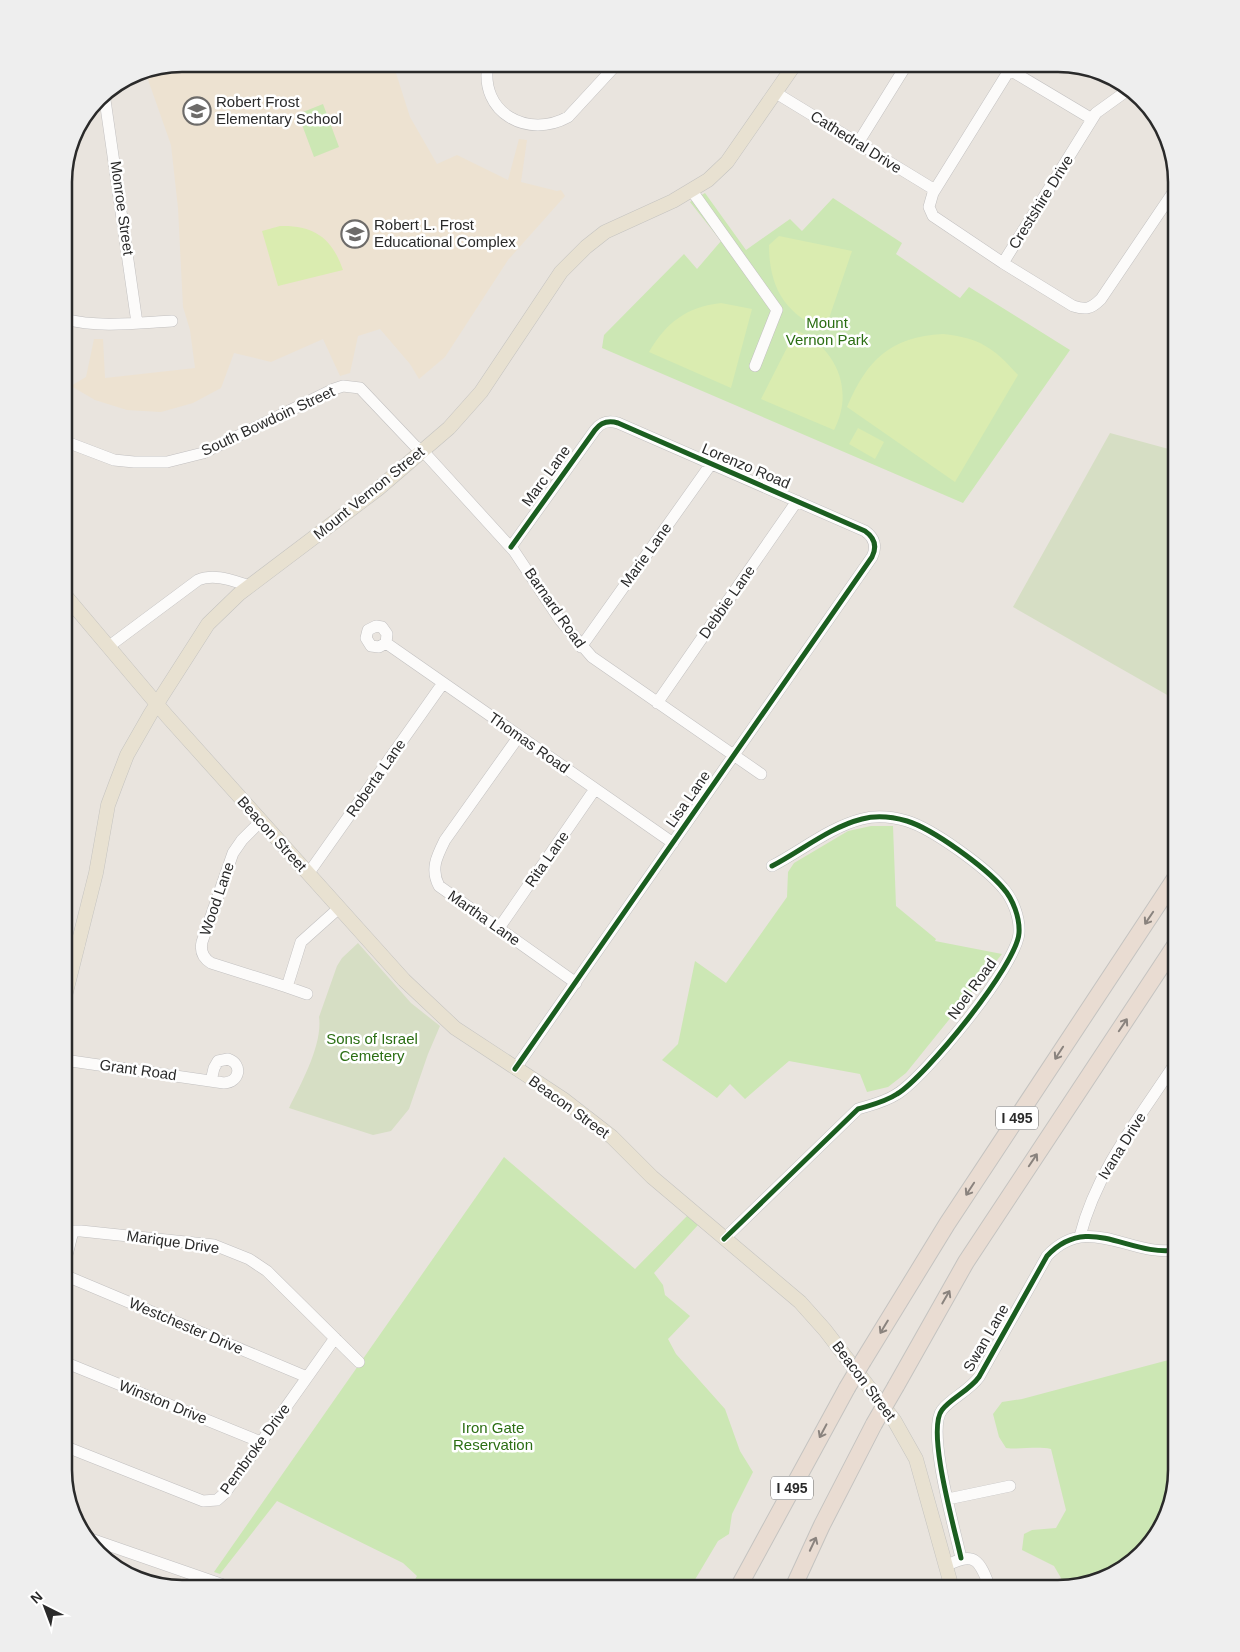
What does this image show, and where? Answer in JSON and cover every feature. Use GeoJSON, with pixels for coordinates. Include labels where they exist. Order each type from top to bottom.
{"type":"FeatureCollection","features":[{"type":"Feature","properties":{"kind":"highway","name":"I 495"},"geometry":{"type":"LineString","coordinates":[[742,1580],[847,1388],[947,1224],[1168,889]]}},
{"type":"Feature","properties":{"kind":"highway","name":"I 495"},"geometry":{"type":"LineString","coordinates":[[797,1580],[822,1525],[874,1424],[966,1262],[1168,956]]}},
{"type":"Feature","properties":{"kind":"main road","name":"Mount Vernon Street"},"geometry":{"type":"LineString","coordinates":[[73,967],[96,872],[108,805],[127,755],[208,624],[250,586],[378,489],[449,428],[481,392],[561,272],[586,247],[605,232],[692,191],[708,180],[726,162],[789,73]]}},
{"type":"Feature","properties":{"kind":"main road","name":"Beacon Street"},"geometry":{"type":"LineString","coordinates":[[73,605],[157,704],[404,980],[455,1028],[563,1099],[612,1138],[652,1177],[800,1302],[825,1330],[902,1432],[916,1459],[950,1580]]}},
{"type":"Feature","properties":{"kind":"street"},"geometry":{"type":"LineString","coordinates":[[488,73],[487,82],[496,104],[513,119],[535,126],[558,122],[568,117],[609,73]]}},
{"type":"Feature","properties":{"kind":"street"},"geometry":{"type":"LineString","coordinates":[[858,143],[901,73]]}},
{"type":"Feature","properties":{"kind":"street","name":"Crestshire Drive"},"geometry":{"type":"LineString","coordinates":[[1002,73],[935,190],[929,207],[933,216],[1004,262],[1096,113],[1123,94]]}},
{"type":"Feature","properties":{"kind":"street"},"geometry":{"type":"LineString","coordinates":[[1015,73],[1092,119]]}},
{"type":"Feature","properties":{"kind":"street","name":"Cathedral Drive"},"geometry":{"type":"LineString","coordinates":[[776,93],[935,190]]}},
{"type":"Feature","properties":{"kind":"street","name":"Monroe Street"},"geometry":{"type":"LineString","coordinates":[[106,104],[137,323]]}},
{"type":"Feature","properties":{"kind":"street"},"geometry":{"type":"LineString","coordinates":[[692,191],[777,310],[755,366]]}},
{"type":"Feature","properties":{"kind":"street"},"geometry":{"type":"LineString","coordinates":[[1004,262],[1073,306],[1083,309],[1092,308],[1101,299],[1168,200]]}},
{"type":"Feature","properties":{"kind":"street"},"geometry":{"type":"LineString","coordinates":[[73,321],[86,324],[172,321]]}},
{"type":"Feature","properties":{"kind":"street","name":"South Bowdoin Street"},"geometry":{"type":"LineString","coordinates":[[73,444],[114,460],[167,462],[203,453],[334,389],[343,386],[356,388]]}},
{"type":"Feature","properties":{"kind":"street","name":"Barnard Road"},"geometry":{"type":"LineString","coordinates":[[356,388],[367,393],[511,547],[530,572],[560,620],[592,658],[761,774]]}},
{"type":"Feature","properties":{"kind":"street","name":"Lorenzo Road"},"geometry":{"type":"LineString","coordinates":[[604,422],[618,423],[866,531],[874,541]]}},
{"type":"Feature","properties":{"kind":"street","name":"Marc Lane"},"geometry":{"type":"LineString","coordinates":[[511,547],[595,430],[604,422]]}},
{"type":"Feature","properties":{"kind":"street","name":"Marie Lane"},"geometry":{"type":"LineString","coordinates":[[581,646],[711,464]]}},
{"type":"Feature","properties":{"kind":"street","name":"Debbie Lane"},"geometry":{"type":"LineString","coordinates":[[657,702],[797,501]]}},
{"type":"Feature","properties":{"kind":"street","name":"Lisa Lane"},"geometry":{"type":"LineString","coordinates":[[515,1069],[872,557],[874,541]]}},
{"type":"Feature","properties":{"kind":"street"},"geometry":{"type":"LineString","coordinates":[[108,646],[198,580],[207,576],[250,586]]}},
{"type":"Feature","properties":{"kind":"street","name":"Thomas Road"},"geometry":{"type":"LineString","coordinates":[[386,643],[673,843]]}},
{"type":"Feature","properties":{"kind":"street","name":"Roberta Lane"},"geometry":{"type":"LineString","coordinates":[[308,874],[443,683]]}},
{"type":"Feature","properties":{"kind":"street","name":"Martha Lane"},"geometry":{"type":"LineString","coordinates":[[519,736],[445,840],[438,854],[434,872],[439,886],[576,983]]}},
{"type":"Feature","properties":{"kind":"street","name":"Rita Lane"},"geometry":{"type":"LineString","coordinates":[[499,928],[595,789]]}},
{"type":"Feature","properties":{"kind":"street","name":"Noel Road"},"geometry":{"type":"LineString","coordinates":[[724,1239],[858,1109],[883,1102],[898,1094],[921,1073],[995,982],[1011,955],[1019,934],[1013,903],[1003,888],[951,845],[908,821],[886,816],[863,819],[839,828],[772,866]]}},
{"type":"Feature","properties":{"kind":"street","name":"Wood Lane"},"geometry":{"type":"LineString","coordinates":[[261,821],[242,840],[233,853],[202,942],[202,951],[211,963],[307,994]]}},
{"type":"Feature","properties":{"kind":"street"},"geometry":{"type":"LineString","coordinates":[[287,987],[301,942],[339,908]]}},
{"type":"Feature","properties":{"kind":"street"},"geometry":{"type":"LineString","coordinates":[[73,943],[79,945]]}},
{"type":"Feature","properties":{"kind":"street","name":"Grant Road"},"geometry":{"type":"LineString","coordinates":[[73,1061],[211,1081]]}},
{"type":"Feature","properties":{"kind":"street","name":"Ivana Drive"},"geometry":{"type":"LineString","coordinates":[[1080,1236],[1091,1200],[1106,1167],[1168,1074]]}},
{"type":"Feature","properties":{"kind":"street","name":"Marique Drive"},"geometry":{"type":"LineString","coordinates":[[73,1232],[214,1246],[234,1252],[267,1271],[358,1362]]}},
{"type":"Feature","properties":{"kind":"street"},"geometry":{"type":"LineString","coordinates":[[1080,1236],[1158,1251],[1168,1250]]}},
{"type":"Feature","properties":{"kind":"street","name":"Swan Lane"},"geometry":{"type":"LineString","coordinates":[[961,1558],[936,1436],[936,1423],[942,1410],[971,1388],[979,1377],[1047,1256],[1057,1245],[1080,1236]]}},
{"type":"Feature","properties":{"kind":"street","name":"Westchester Drive"},"geometry":{"type":"LineString","coordinates":[[73,1279],[307,1377]]}},
{"type":"Feature","properties":{"kind":"street","name":"Pembroke Drive"},"geometry":{"type":"LineString","coordinates":[[73,1450],[207,1502],[217,1500],[226,1493],[335,1338]]}},
{"type":"Feature","properties":{"kind":"street","name":"Winston Drive"},"geometry":{"type":"LineString","coordinates":[[73,1366],[261,1442]]}},
{"type":"Feature","properties":{"kind":"street"},"geometry":{"type":"LineString","coordinates":[[948,1499],[1010,1486]]}},
{"type":"Feature","properties":{"kind":"street"},"geometry":{"type":"LineString","coordinates":[[100,1542],[206,1580]]}},
{"type":"Feature","properties":{"kind":"street"},"geometry":{"type":"LineString","coordinates":[[946,1566],[961,1558],[972,1559],[979,1563],[986,1580]]}},
{"type":"Feature","properties":{"kind":"shaded area","name":"Robert L. Frost Educational Complex"},"geometry":{"type":"Polygon","coordinates":[[[175,73],[396,73],[410,117],[437,164],[457,155],[508,180],[519,139],[527,140],[521,182],[557,191],[561,190],[565,196],[508,260],[445,357],[419,379],[410,364],[380,329],[358,336],[350,373],[340,376],[323,339],[271,362],[234,353],[221,388],[193,403],[161,412],[127,410],[95,400],[73,387],[73,385],[86,377],[94,339],[103,339],[105,378],[195,368],[190,330],[183,307],[178,208],[171,145],[147,78],[175,73]]]}},
{"type":"Feature","properties":{"kind":"green space"},"geometry":{"type":"Polygon","coordinates":[[[323,104],[339,147],[314,157],[298,114],[323,104]]]}},
{"type":"Feature","properties":{"kind":"green space","name":"Mount Vernon Park"},"geometry":{"type":"Polygon","coordinates":[[[705,193],[746,250],[790,219],[802,231],[833,198],[902,243],[896,254],[960,298],[969,287],[1070,350],[963,503],[602,348],[604,335],[684,254],[697,269],[721,241],[690,202],[705,193]]]}},
{"type":"Feature","properties":{"kind":"green space"},"geometry":{"type":"Polygon","coordinates":[[[280,226],[303,228],[320,236],[333,249],[343,270],[278,286],[262,231],[280,226]]]}},
{"type":"Feature","properties":{"kind":"green space"},"geometry":{"type":"Polygon","coordinates":[[[779,236],[852,251],[825,330],[811,324],[790,308],[776,286],[772,274],[769,245],[779,236]]]}},
{"type":"Feature","properties":{"kind":"green space"},"geometry":{"type":"Polygon","coordinates":[[[721,303],[752,309],[731,388],[649,352],[662,333],[678,318],[697,308],[721,303]]]}},
{"type":"Feature","properties":{"kind":"green space"},"geometry":{"type":"Polygon","coordinates":[[[796,330],[822,347],[838,371],[842,385],[843,400],[834,430],[761,399],[796,330]]]}},
{"type":"Feature","properties":{"kind":"green space"},"geometry":{"type":"Polygon","coordinates":[[[943,334],[967,338],[985,346],[1001,358],[1018,375],[955,482],[847,407],[863,376],[883,354],[908,340],[943,334]]]}},
{"type":"Feature","properties":{"kind":"green space"},"geometry":{"type":"Polygon","coordinates":[[[858,428],[884,442],[875,459],[849,444],[858,428]]]}},
{"type":"Feature","properties":{"kind":"green space"},"geometry":{"type":"Polygon","coordinates":[[[1110,433],[1168,449],[1168,695],[1013,607],[1110,433]]]}},
{"type":"Feature","properties":{"kind":"green space"},"geometry":{"type":"Polygon","coordinates":[[[871,826],[893,826],[896,906],[936,939],[935,941],[1002,954],[906,1073],[888,1087],[867,1092],[860,1074],[789,1061],[745,1099],[730,1084],[717,1098],[662,1060],[678,1044],[695,961],[726,983],[787,897],[788,872],[794,863],[848,831],[871,826]]]}},
{"type":"Feature","properties":{"kind":"green space","name":"Sons of Israel Cemetery"},"geometry":{"type":"Polygon","coordinates":[[[358,943],[411,1003],[440,1026],[409,1109],[391,1131],[373,1135],[289,1108],[305,1076],[314,1051],[318,1039],[319,1017],[337,966],[342,958],[358,943]]]}},
{"type":"Feature","properties":{"kind":"green space","name":"Iron Gate Reservation"},"geometry":{"type":"Polygon","coordinates":[[[504,1157],[635,1269],[687,1216],[698,1225],[654,1273],[663,1285],[665,1295],[690,1316],[668,1339],[676,1354],[725,1409],[740,1451],[753,1472],[732,1514],[729,1534],[718,1541],[695,1580],[415,1580],[417,1576],[403,1563],[277,1501],[220,1574],[214,1572],[504,1157]]]}},
{"type":"Feature","properties":{"kind":"green space"},"geometry":{"type":"Polygon","coordinates":[[[1168,1360],[1168,1470],[1162,1505],[1149,1531],[1130,1552],[1119,1561],[1093,1574],[1060,1580],[1054,1566],[1022,1550],[1024,1534],[1032,1530],[1056,1528],[1066,1510],[1051,1449],[1006,1448],[999,1437],[993,1414],[1002,1402],[1022,1399],[1168,1360]]]}},
{"type":"Feature","properties":{"kind":"cycle path"},"geometry":{"type":"LineString","coordinates":[[511,547],[595,430],[605,422],[618,423],[865,531],[871,537],[875,546],[872,557],[515,1069]]}},
{"type":"Feature","properties":{"kind":"cycle path"},"geometry":{"type":"LineString","coordinates":[[724,1239],[858,1109],[883,1101],[897,1094],[928,1066],[987,994],[1003,969],[1014,948],[1019,933],[1017,915],[1013,903],[1007,892],[995,879],[944,840],[907,821],[879,817],[850,823],[827,833],[772,866]]}},
{"type":"Feature","properties":{"kind":"cycle path"},"geometry":{"type":"LineString","coordinates":[[961,1558],[939,1458],[938,1421],[942,1410],[979,1377],[1047,1256],[1062,1243],[1078,1237],[1093,1237],[1109,1239],[1142,1248],[1168,1250]]}},
{"type":"Feature","properties":{"kind":"place","name":"Robert Frost Elementary School"},"geometry":{"type":"Point","coordinates":[197,111]}},
{"type":"Feature","properties":{"kind":"place","name":"Robert L. Frost Educational Complex"},"geometry":{"type":"Point","coordinates":[355,234]}}]}
